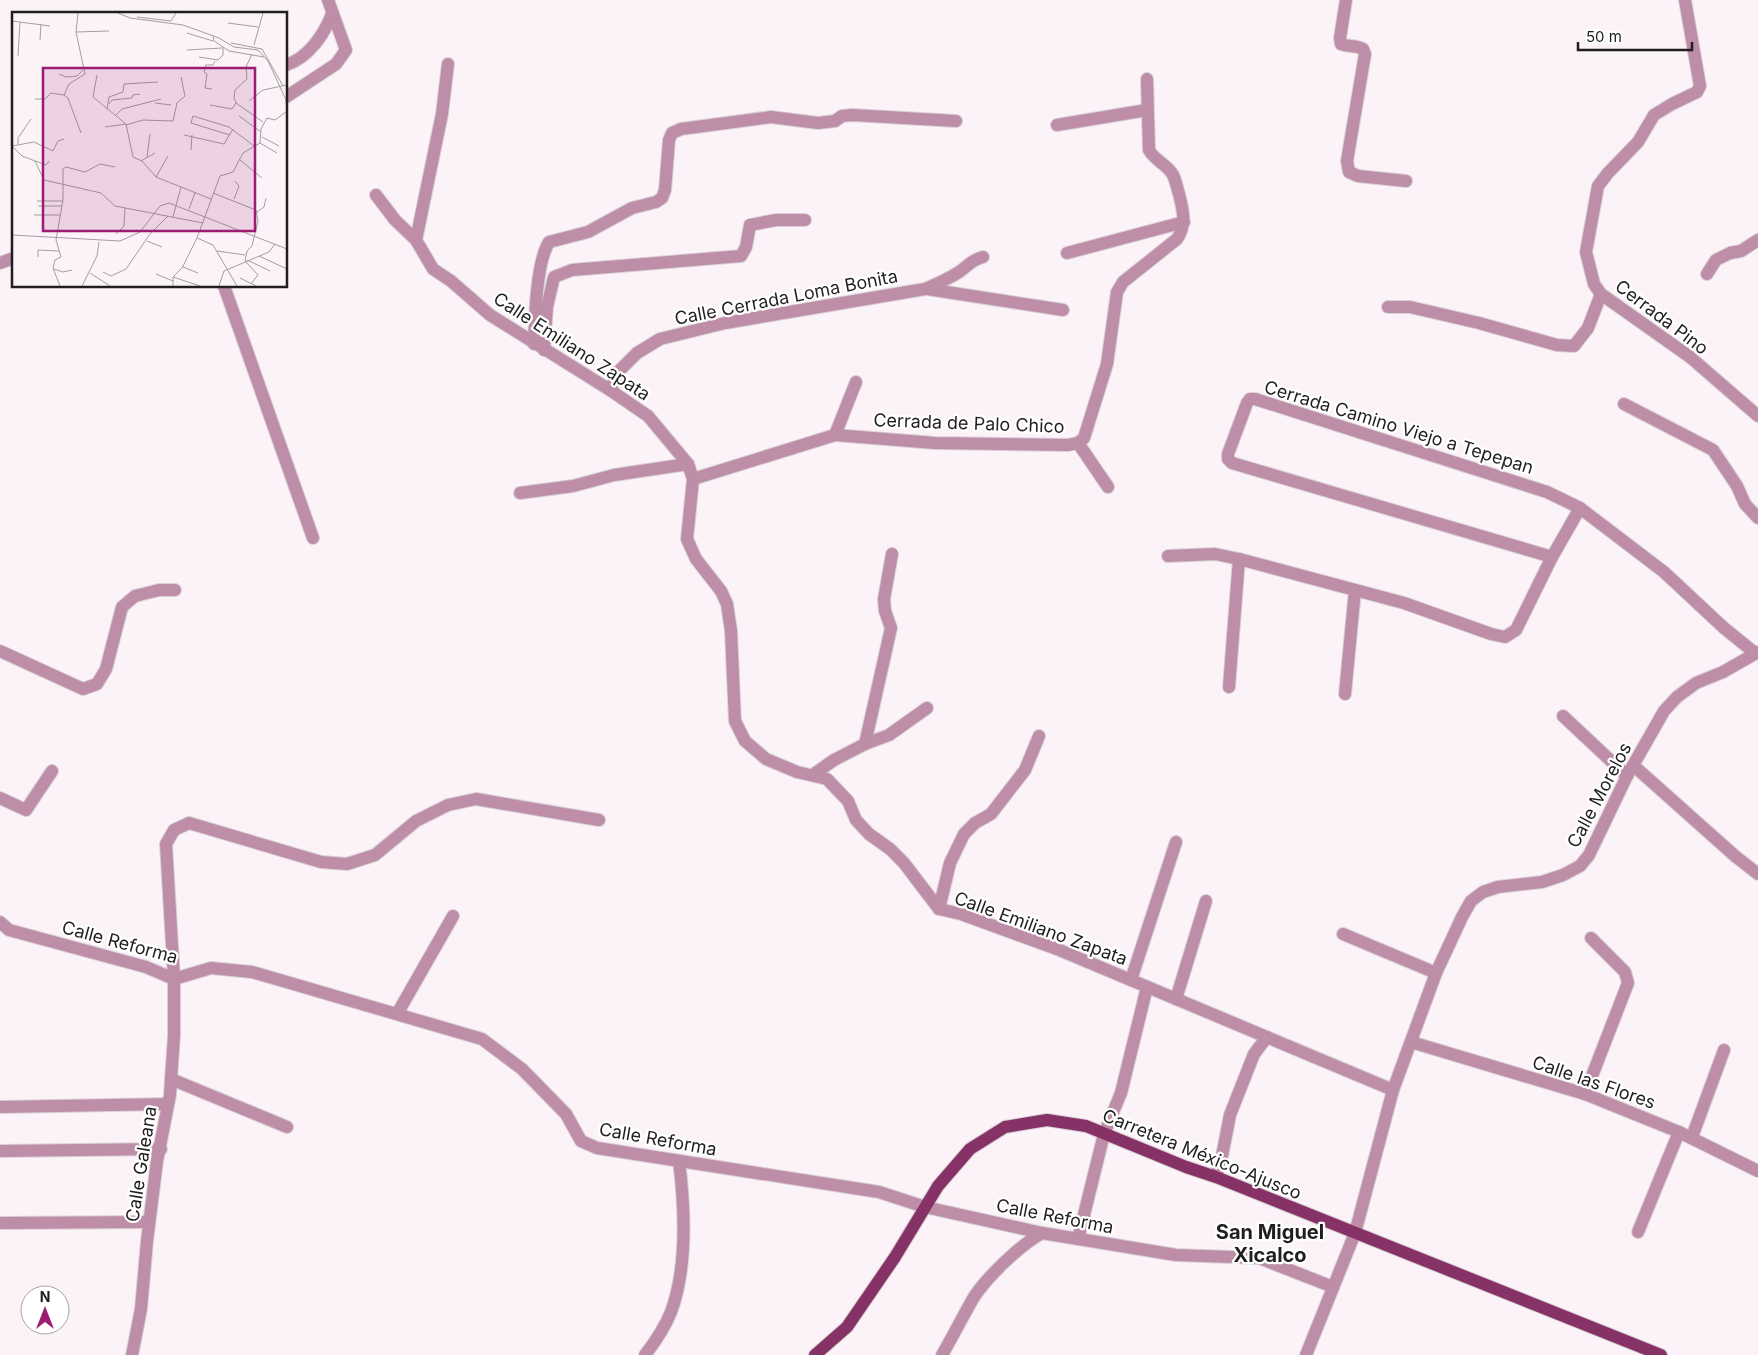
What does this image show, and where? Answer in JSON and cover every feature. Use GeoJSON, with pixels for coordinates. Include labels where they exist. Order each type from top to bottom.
{"type":"FeatureCollection","features":[{"type":"Feature","properties":{"kind":"main road","name":"Carretera México-Ajusco"},"geometry":{"type":"LineString","coordinates":[[815,1355],[847,1327],[895,1257],[938,1186],[970,1149],[1005,1127],[1047,1120],[1086,1126],[1661,1355]]}},
{"type":"Feature","properties":{"kind":"street"},"geometry":{"type":"LineString","coordinates":[[288,96],[336,64],[346,50],[328,0]]}},
{"type":"Feature","properties":{"kind":"street"},"geometry":{"type":"LineString","coordinates":[[1346,0],[1340,38],[1341,44],[1345,46],[1359,46],[1365,54],[1347,161],[1350,172],[1358,176],[1406,181]]}},
{"type":"Feature","properties":{"kind":"street","name":"Cerrada Pino"},"geometry":{"type":"LineString","coordinates":[[1684,2],[1700,86],[1692,96],[1672,104],[1654,115],[1638,142],[1598,186],[1586,252],[1594,284],[1601,294],[1690,357],[1758,416]]}},
{"type":"Feature","properties":{"kind":"street"},"geometry":{"type":"LineString","coordinates":[[288,64],[298,61],[311,48],[326,29],[332,14]]}},
{"type":"Feature","properties":{"kind":"street"},"geometry":{"type":"LineString","coordinates":[[416,240],[442,114],[448,64]]}},
{"type":"Feature","properties":{"kind":"street"},"geometry":{"type":"LineString","coordinates":[[1067,253],[1184,222],[1174,176],[1149,150],[1146,79]]}},
{"type":"Feature","properties":{"kind":"street"},"geometry":{"type":"LineString","coordinates":[[1057,125],[1147,110]]}},
{"type":"Feature","properties":{"kind":"street"},"geometry":{"type":"LineString","coordinates":[[539,347],[536,296],[545,249],[549,242],[588,232],[632,208],[656,202],[662,198],[665,190],[668,140],[672,133],[680,129],[771,117],[818,123],[835,121],[842,116],[852,115],[956,121]]}},
{"type":"Feature","properties":{"kind":"street","name":"Calle Emiliano Zapata"},"geometry":{"type":"LineString","coordinates":[[376,195],[395,220],[416,240],[433,269],[451,280],[490,315],[648,416],[688,464],[693,479],[687,539],[696,559],[721,591],[727,604],[731,631],[735,721],[745,741],[766,759],[797,772],[814,774],[827,779],[848,801],[856,820],[869,834],[890,849],[904,863],[939,909],[960,914],[1048,946],[1393,1090]]}},
{"type":"Feature","properties":{"kind":"street"},"geometry":{"type":"LineString","coordinates":[[539,347],[554,277],[572,270],[740,256],[746,247],[750,225],[776,220],[805,220]]}},
{"type":"Feature","properties":{"kind":"street","name":"Cerrada de Palo Chico"},"geometry":{"type":"LineString","coordinates":[[693,479],[835,435],[935,443],[1078,444],[1084,438],[1107,364],[1117,292],[1122,282],[1177,239],[1182,231],[1184,222]]}},
{"type":"Feature","properties":{"kind":"street"},"geometry":{"type":"LineString","coordinates":[[1707,274],[1716,260],[1730,253],[1741,251],[1758,240]]}},
{"type":"Feature","properties":{"kind":"street","name":"Calle Cerrada Loma Bonita"},"geometry":{"type":"LineString","coordinates":[[610,390],[618,372],[637,353],[660,339],[725,323],[925,289],[941,283],[961,271],[974,259],[983,257]]}},
{"type":"Feature","properties":{"kind":"street"},"geometry":{"type":"LineString","coordinates":[[0,263],[12,259]]}},
{"type":"Feature","properties":{"kind":"street"},"geometry":{"type":"LineString","coordinates":[[225,288],[313,538]]}},
{"type":"Feature","properties":{"kind":"street"},"geometry":{"type":"LineString","coordinates":[[925,289],[1064,310]]}},
{"type":"Feature","properties":{"kind":"street"},"geometry":{"type":"LineString","coordinates":[[1388,307],[1410,306],[1557,345],[1574,346],[1588,328],[1601,294]]}},
{"type":"Feature","properties":{"kind":"street"},"geometry":{"type":"LineString","coordinates":[[835,435],[856,382]]}},
{"type":"Feature","properties":{"kind":"street","name":"Cerrada Camino Viejo a Tepepan"},"geometry":{"type":"LineString","coordinates":[[1552,557],[1232,463],[1228,459],[1228,454],[1247,402],[1250,399],[1256,398],[1548,492],[1580,508],[1664,572],[1724,628],[1756,652]]}},
{"type":"Feature","properties":{"kind":"street"},"geometry":{"type":"LineString","coordinates":[[1624,404],[1714,450],[1737,486],[1745,504],[1758,518]]}},
{"type":"Feature","properties":{"kind":"street"},"geometry":{"type":"LineString","coordinates":[[1078,444],[1108,487]]}},
{"type":"Feature","properties":{"kind":"street"},"geometry":{"type":"LineString","coordinates":[[520,493],[573,486],[614,475],[688,464]]}},
{"type":"Feature","properties":{"kind":"street"},"geometry":{"type":"LineString","coordinates":[[1168,556],[1215,554],[1239,559],[1404,603],[1491,634],[1506,637],[1516,630],[1552,557],[1580,508]]}},
{"type":"Feature","properties":{"kind":"street"},"geometry":{"type":"LineString","coordinates":[[865,744],[891,628],[885,611],[884,599],[892,554]]}},
{"type":"Feature","properties":{"kind":"street"},"geometry":{"type":"LineString","coordinates":[[1229,687],[1239,559]]}},
{"type":"Feature","properties":{"kind":"street"},"geometry":{"type":"LineString","coordinates":[[0,651],[83,689],[97,684],[106,669],[122,607],[135,596],[159,590],[176,590]]}},
{"type":"Feature","properties":{"kind":"street"},"geometry":{"type":"LineString","coordinates":[[1345,694],[1356,590]]}},
{"type":"Feature","properties":{"kind":"street","name":"Calle Morelos"},"geometry":{"type":"LineString","coordinates":[[1306,1355],[1355,1233],[1393,1090],[1436,974],[1471,901],[1483,892],[1498,887],[1542,882],[1563,875],[1580,866],[1589,855],[1630,771],[1664,711],[1677,697],[1696,684],[1723,672],[1756,652]]}},
{"type":"Feature","properties":{"kind":"street"},"geometry":{"type":"LineString","coordinates":[[814,774],[834,760],[865,744],[889,735],[927,708]]}},
{"type":"Feature","properties":{"kind":"street"},"geometry":{"type":"LineString","coordinates":[[1563,716],[1758,874]]}},
{"type":"Feature","properties":{"kind":"street"},"geometry":{"type":"LineString","coordinates":[[939,909],[950,863],[964,834],[975,823],[992,814],[1025,770],[1039,736]]}},
{"type":"Feature","properties":{"kind":"street"},"geometry":{"type":"LineString","coordinates":[[0,798],[26,810],[52,771]]}},
{"type":"Feature","properties":{"kind":"street","name":"Calle Galeana"},"geometry":{"type":"LineString","coordinates":[[132,1355],[141,1309],[149,1222],[171,1078],[174,1036],[174,978],[166,844],[174,830],[189,823],[321,862],[346,864],[375,856],[416,821],[448,805],[476,799],[599,820]]}},
{"type":"Feature","properties":{"kind":"street"},"geometry":{"type":"LineString","coordinates":[[1131,980],[1176,842]]}},
{"type":"Feature","properties":{"kind":"street"},"geometry":{"type":"LineString","coordinates":[[1176,999],[1206,902]]}},
{"type":"Feature","properties":{"kind":"street"},"geometry":{"type":"LineString","coordinates":[[397,1014],[453,916]]}},
{"type":"Feature","properties":{"kind":"street","name":"Calle Reforma"},"geometry":{"type":"LineString","coordinates":[[0,922],[9,930],[146,967],[174,978],[211,968],[252,972],[482,1039],[522,1070],[566,1114],[581,1141],[597,1148],[880,1192],[925,1207],[1078,1239],[1176,1255],[1259,1258],[1333,1288]]}},
{"type":"Feature","properties":{"kind":"street"},"geometry":{"type":"LineString","coordinates":[[1342,934],[1436,974]]}},
{"type":"Feature","properties":{"kind":"street"},"geometry":{"type":"LineString","coordinates":[[1585,1094],[1628,983],[1625,972],[1591,938]]}},
{"type":"Feature","properties":{"kind":"street"},"geometry":{"type":"LineString","coordinates":[[1078,1239],[1104,1134],[1121,1093],[1147,987]]}},
{"type":"Feature","properties":{"kind":"street"},"geometry":{"type":"LineString","coordinates":[[1216,1177],[1230,1116],[1254,1054],[1267,1037]]}},
{"type":"Feature","properties":{"kind":"street","name":"Calle las Flores"},"geometry":{"type":"LineString","coordinates":[[1411,1042],[1585,1094],[1692,1137],[1758,1171]]}},
{"type":"Feature","properties":{"kind":"street"},"geometry":{"type":"LineString","coordinates":[[1692,1137],[1724,1050]]}},
{"type":"Feature","properties":{"kind":"street"},"geometry":{"type":"LineString","coordinates":[[171,1078],[288,1126]]}},
{"type":"Feature","properties":{"kind":"street"},"geometry":{"type":"LineString","coordinates":[[0,1107],[168,1104]]}},
{"type":"Feature","properties":{"kind":"street"},"geometry":{"type":"LineString","coordinates":[[1638,1232],[1679,1132]]}},
{"type":"Feature","properties":{"kind":"street"},"geometry":{"type":"LineString","coordinates":[[0,1151],[161,1149]]}},
{"type":"Feature","properties":{"kind":"street"},"geometry":{"type":"LineString","coordinates":[[645,1355],[670,1314],[680,1281],[684,1197],[679,1161]]}},
{"type":"Feature","properties":{"kind":"street"},"geometry":{"type":"LineString","coordinates":[[0,1222],[149,1222]]}},
{"type":"Feature","properties":{"kind":"street"},"geometry":{"type":"LineString","coordinates":[[942,1355],[975,1296],[1014,1254],[1029,1240],[1042,1233]]}},
{"type":"Feature","properties":{"kind":"district","name":"San Miguel Xicalco"},"geometry":{"type":"Point","coordinates":[1270,1244]}}]}
